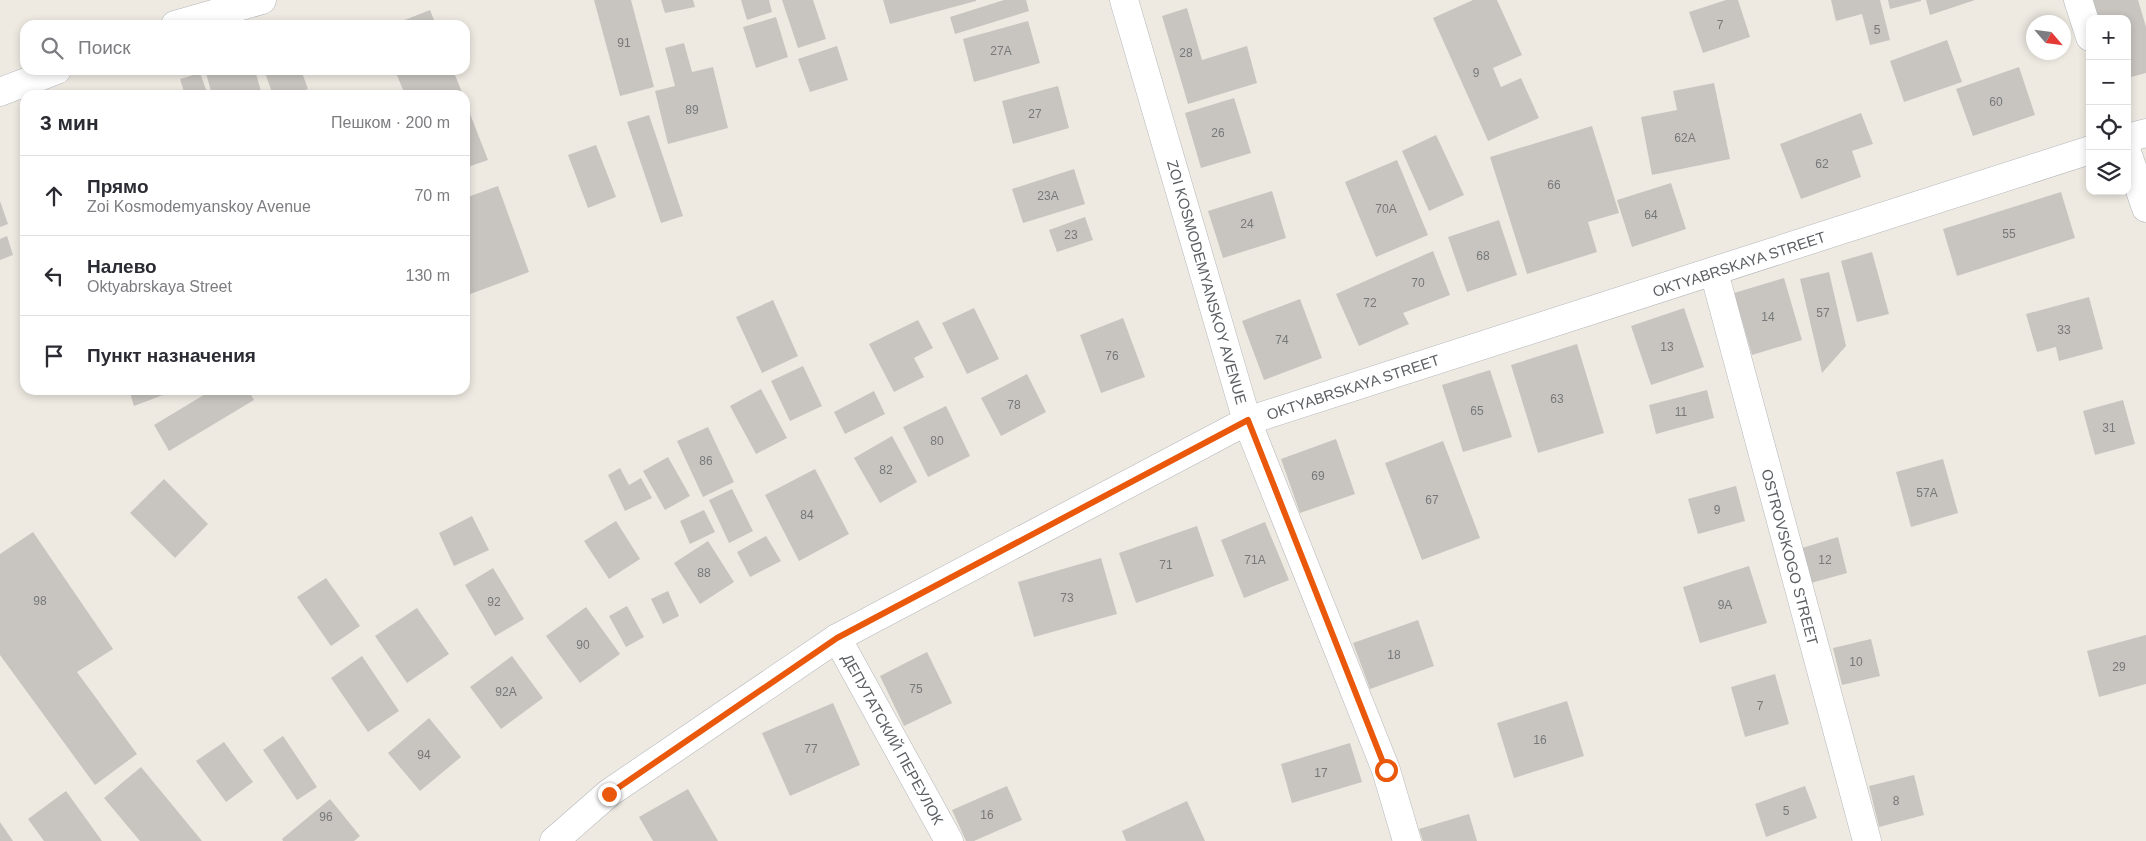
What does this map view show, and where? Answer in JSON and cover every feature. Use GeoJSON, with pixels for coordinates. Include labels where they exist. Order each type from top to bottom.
{"type":"FeatureCollection","features":[{"type":"Feature","properties":{"kind":"street"},"geometry":{"type":"LineString","coordinates":[[192,20],[262,0]]}},
{"type":"Feature","properties":{"kind":"street","name":"ZOI KOSMODEMYANSKOY AVENUE"},"geometry":{"type":"LineString","coordinates":[[1124,0],[1248,420],[1386,770],[1407,841]]}},
{"type":"Feature","properties":{"kind":"street"},"geometry":{"type":"LineString","coordinates":[[2078,0],[2086,25]]}},
{"type":"Feature","properties":{"kind":"street"},"geometry":{"type":"LineString","coordinates":[[0,92],[44,75]]}},
{"type":"Feature","properties":{"kind":"street"},"geometry":{"type":"LineString","coordinates":[[2131,137],[2146,133]]}},
{"type":"Feature","properties":{"kind":"street","name":"OKTYABRSKAYA STREET"},"geometry":{"type":"LineString","coordinates":[[554,841],[609,794],[837,638],[1248,420],[2086,151]]}},
{"type":"Feature","properties":{"kind":"street"},"geometry":{"type":"LineString","coordinates":[[2131,164],[2146,208]]}},
{"type":"Feature","properties":{"kind":"street","name":"OSTROVSKOGO STREET"},"geometry":{"type":"LineString","coordinates":[[1714,272],[1867,841]]}},
{"type":"Feature","properties":{"kind":"street","name":"ДЕПУТАТСКИЙ ПЕРЕУЛОК"},"geometry":{"type":"LineString","coordinates":[[837,638],[950,841]]}},
{"type":"Feature","properties":{"kind":"building"},"geometry":{"type":"Polygon","coordinates":[[[594,0],[631,0],[654,87],[620,96],[594,0]]]}},
{"type":"Feature","properties":{"kind":"building"},"geometry":{"type":"Polygon","coordinates":[[[661,0],[693,0],[695,7],[665,13],[661,0]]]}},
{"type":"Feature","properties":{"kind":"building"},"geometry":{"type":"Polygon","coordinates":[[[741,0],[769,0],[772,12],[747,20],[741,0]]]}},
{"type":"Feature","properties":{"kind":"building"},"geometry":{"type":"Polygon","coordinates":[[[782,0],[813,0],[826,39],[798,48],[782,0]]]}},
{"type":"Feature","properties":{"kind":"building"},"geometry":{"type":"Polygon","coordinates":[[[883,0],[976,0],[976,1],[890,24],[883,0]]]}},
{"type":"Feature","properties":{"kind":"building"},"geometry":{"type":"Polygon","coordinates":[[[1004,0],[1026,0],[1029,11],[955,34],[950,17],[1004,0]]]}},
{"type":"Feature","properties":{"kind":"building"},"geometry":{"type":"Polygon","coordinates":[[[1473,0],[1497,0],[1522,55],[1493,68],[1501,87],[1521,78],[1539,118],[1488,141],[1433,18],[1473,0]]]}},
{"type":"Feature","properties":{"kind":"building"},"geometry":{"type":"Polygon","coordinates":[[[1726,0],[1738,0],[1750,37],[1703,53],[1689,12],[1726,0]]]}},
{"type":"Feature","properties":{"kind":"building"},"geometry":{"type":"Polygon","coordinates":[[[1831,0],[1880,0],[1890,40],[1870,45],[1862,14],[1836,21],[1831,0]]]}},
{"type":"Feature","properties":{"kind":"building"},"geometry":{"type":"Polygon","coordinates":[[[1888,0],[1921,0],[1921,1],[1890,9],[1888,0]]]}},
{"type":"Feature","properties":{"kind":"building"},"geometry":{"type":"Polygon","coordinates":[[[1926,0],[1975,0],[1930,15],[1926,0]]]}},
{"type":"Feature","properties":{"kind":"building"},"geometry":{"type":"Polygon","coordinates":[[[2093,0],[2138,0],[2146,27],[2146,73],[2131,77],[2131,15],[2098,15],[2093,0]]]}},
{"type":"Feature","properties":{"kind":"building"},"geometry":{"type":"Polygon","coordinates":[[[1187,8],[1202,60],[1247,46],[1257,83],[1188,104],[1162,16],[1187,8]]]}},
{"type":"Feature","properties":{"kind":"building"},"geometry":{"type":"Polygon","coordinates":[[[430,10],[434,20],[405,20],[430,10]]]}},
{"type":"Feature","properties":{"kind":"building"},"geometry":{"type":"Polygon","coordinates":[[[776,17],[788,57],[756,68],[743,27],[776,17]]]}},
{"type":"Feature","properties":{"kind":"building"},"geometry":{"type":"Polygon","coordinates":[[[1028,21],[1040,63],[974,82],[963,39],[1028,21]]]}},
{"type":"Feature","properties":{"kind":"building"},"geometry":{"type":"Polygon","coordinates":[[[1947,40],[1962,82],[1904,102],[1890,61],[1947,40]]]}},
{"type":"Feature","properties":{"kind":"building"},"geometry":{"type":"Polygon","coordinates":[[[684,43],[692,72],[713,67],[728,128],[668,144],[655,91],[675,86],[665,48],[684,43]]]}},
{"type":"Feature","properties":{"kind":"building"},"geometry":{"type":"Polygon","coordinates":[[[837,46],[848,80],[810,92],[798,59],[837,46]]]}},
{"type":"Feature","properties":{"kind":"building"},"geometry":{"type":"Polygon","coordinates":[[[2019,67],[2035,115],[1973,136],[1956,89],[2019,67]]]}},
{"type":"Feature","properties":{"kind":"building"},"geometry":{"type":"Polygon","coordinates":[[[201,75],[206,90],[183,90],[180,79],[201,75]]]}},
{"type":"Feature","properties":{"kind":"building"},"geometry":{"type":"Polygon","coordinates":[[[207,75],[256,75],[261,90],[211,90],[207,75]]]}},
{"type":"Feature","properties":{"kind":"building"},"geometry":{"type":"Polygon","coordinates":[[[266,75],[303,75],[308,89],[305,90],[271,90],[266,75]]]}},
{"type":"Feature","properties":{"kind":"building"},"geometry":{"type":"Polygon","coordinates":[[[397,75],[455,75],[461,90],[403,90],[397,75]]]}},
{"type":"Feature","properties":{"kind":"building"},"geometry":{"type":"Polygon","coordinates":[[[1714,83],[1730,159],[1652,175],[1641,117],[1677,110],[1673,91],[1714,83]]]}},
{"type":"Feature","properties":{"kind":"building"},"geometry":{"type":"Polygon","coordinates":[[[1058,86],[1069,128],[1013,144],[1002,101],[1058,86]]]}},
{"type":"Feature","properties":{"kind":"building"},"geometry":{"type":"Polygon","coordinates":[[[1234,98],[1251,153],[1201,168],[1185,113],[1234,98]]]}},
{"type":"Feature","properties":{"kind":"building"},"geometry":{"type":"Polygon","coordinates":[[[1861,113],[1873,144],[1852,151],[1861,177],[1801,199],[1780,144],[1861,113]]]}},
{"type":"Feature","properties":{"kind":"building"},"geometry":{"type":"Polygon","coordinates":[[[470,114],[488,160],[470,166],[470,114]]]}},
{"type":"Feature","properties":{"kind":"building"},"geometry":{"type":"Polygon","coordinates":[[[649,115],[683,216],[661,223],[627,122],[649,115]]]}},
{"type":"Feature","properties":{"kind":"building"},"geometry":{"type":"Polygon","coordinates":[[[1592,126],[1619,213],[1588,222],[1597,252],[1527,274],[1490,157],[1592,126]]]}},
{"type":"Feature","properties":{"kind":"building"},"geometry":{"type":"Polygon","coordinates":[[[1436,135],[1464,195],[1429,211],[1402,151],[1436,135]]]}},
{"type":"Feature","properties":{"kind":"building"},"geometry":{"type":"Polygon","coordinates":[[[596,145],[616,197],[588,208],[568,155],[596,145]]]}},
{"type":"Feature","properties":{"kind":"building"},"geometry":{"type":"Polygon","coordinates":[[[1397,160],[1428,235],[1376,257],[1345,182],[1397,160]]]}},
{"type":"Feature","properties":{"kind":"building"},"geometry":{"type":"Polygon","coordinates":[[[1074,169],[1085,204],[1023,223],[1012,189],[1074,169]]]}},
{"type":"Feature","properties":{"kind":"building"},"geometry":{"type":"Polygon","coordinates":[[[1671,183],[1686,229],[1632,247],[1617,200],[1671,183]]]}},
{"type":"Feature","properties":{"kind":"building"},"geometry":{"type":"Polygon","coordinates":[[[498,186],[529,272],[470,294],[470,196],[498,186]]]}},
{"type":"Feature","properties":{"kind":"building"},"geometry":{"type":"Polygon","coordinates":[[[1272,191],[1286,238],[1223,258],[1208,211],[1272,191]]]}},
{"type":"Feature","properties":{"kind":"building"},"geometry":{"type":"Polygon","coordinates":[[[2061,192],[2075,238],[1957,276],[1943,229],[2061,192]]]}},
{"type":"Feature","properties":{"kind":"building"},"geometry":{"type":"Polygon","coordinates":[[[0,201],[8,224],[0,227],[0,201]]]}},
{"type":"Feature","properties":{"kind":"building"},"geometry":{"type":"Polygon","coordinates":[[[1085,217],[1093,240],[1057,252],[1049,230],[1085,217]]]}},
{"type":"Feature","properties":{"kind":"building"},"geometry":{"type":"Polygon","coordinates":[[[1499,220],[1517,275],[1467,292],[1448,237],[1499,220]]]}},
{"type":"Feature","properties":{"kind":"building"},"geometry":{"type":"Polygon","coordinates":[[[7,236],[13,255],[0,260],[0,239],[7,236]]]}},
{"type":"Feature","properties":{"kind":"building"},"geometry":{"type":"Polygon","coordinates":[[[1433,251],[1450,295],[1403,313],[1409,324],[1359,346],[1336,294],[1433,251]]]}},
{"type":"Feature","properties":{"kind":"building"},"geometry":{"type":"Polygon","coordinates":[[[1872,252],[1889,314],[1857,322],[1841,261],[1872,252]]]}},
{"type":"Feature","properties":{"kind":"building"},"geometry":{"type":"Polygon","coordinates":[[[1829,272],[1846,346],[1822,373],[1800,279],[1829,272]]]}},
{"type":"Feature","properties":{"kind":"building"},"geometry":{"type":"Polygon","coordinates":[[[1784,278],[1802,340],[1752,355],[1734,293],[1784,278]]]}},
{"type":"Feature","properties":{"kind":"building"},"geometry":{"type":"Polygon","coordinates":[[[2089,297],[2103,349],[2059,361],[2056,347],[2037,352],[2026,314],[2089,297]]]}},
{"type":"Feature","properties":{"kind":"building"},"geometry":{"type":"Polygon","coordinates":[[[1300,299],[1322,358],[1264,380],[1242,321],[1300,299]]]}},
{"type":"Feature","properties":{"kind":"building"},"geometry":{"type":"Polygon","coordinates":[[[773,300],[798,356],[762,373],[736,317],[773,300]]]}},
{"type":"Feature","properties":{"kind":"building"},"geometry":{"type":"Polygon","coordinates":[[[974,308],[999,359],[967,374],[942,323],[974,308]]]}},
{"type":"Feature","properties":{"kind":"building"},"geometry":{"type":"Polygon","coordinates":[[[1684,308],[1704,367],[1651,385],[1631,326],[1684,308]]]}},
{"type":"Feature","properties":{"kind":"building"},"geometry":{"type":"Polygon","coordinates":[[[1123,318],[1145,377],[1101,393],[1080,335],[1123,318]]]}},
{"type":"Feature","properties":{"kind":"building"},"geometry":{"type":"Polygon","coordinates":[[[918,320],[933,348],[914,358],[924,377],[894,392],[869,344],[918,320]]]}},
{"type":"Feature","properties":{"kind":"building"},"geometry":{"type":"Polygon","coordinates":[[[1577,344],[1604,433],[1538,453],[1511,365],[1577,344]]]}},
{"type":"Feature","properties":{"kind":"building"},"geometry":{"type":"Polygon","coordinates":[[[803,366],[822,406],[790,421],[771,381],[803,366]]]}},
{"type":"Feature","properties":{"kind":"building"},"geometry":{"type":"Polygon","coordinates":[[[1490,370],[1512,437],[1463,452],[1442,385],[1490,370]]]}},
{"type":"Feature","properties":{"kind":"building"},"geometry":{"type":"Polygon","coordinates":[[[1027,374],[1046,412],[1001,436],[981,398],[1027,374]]]}},
{"type":"Feature","properties":{"kind":"building"},"geometry":{"type":"Polygon","coordinates":[[[761,389],[787,438],[756,454],[730,406],[761,389]]]}},
{"type":"Feature","properties":{"kind":"building"},"geometry":{"type":"Polygon","coordinates":[[[1707,390],[1714,418],[1656,434],[1649,405],[1707,390]]]}},
{"type":"Feature","properties":{"kind":"building"},"geometry":{"type":"Polygon","coordinates":[[[874,391],[885,414],[845,434],[834,412],[874,391]]]}},
{"type":"Feature","properties":{"kind":"building"},"geometry":{"type":"Polygon","coordinates":[[[131,395],[163,395],[134,406],[131,395]]]}},
{"type":"Feature","properties":{"kind":"building"},"geometry":{"type":"Polygon","coordinates":[[[204,395],[251,395],[254,400],[169,451],[154,425],[204,395]]]}},
{"type":"Feature","properties":{"kind":"building"},"geometry":{"type":"Polygon","coordinates":[[[2123,400],[2135,444],[2095,455],[2083,411],[2123,400]]]}},
{"type":"Feature","properties":{"kind":"building"},"geometry":{"type":"Polygon","coordinates":[[[946,406],[970,456],[928,477],[903,427],[946,406]]]}},
{"type":"Feature","properties":{"kind":"building"},"geometry":{"type":"Polygon","coordinates":[[[708,427],[734,482],[703,497],[677,441],[708,427]]]}},
{"type":"Feature","properties":{"kind":"building"},"geometry":{"type":"Polygon","coordinates":[[[892,436],[917,482],[880,503],[854,458],[892,436]]]}},
{"type":"Feature","properties":{"kind":"building"},"geometry":{"type":"Polygon","coordinates":[[[1336,439],[1355,494],[1300,513],[1281,459],[1336,439]]]}},
{"type":"Feature","properties":{"kind":"building"},"geometry":{"type":"Polygon","coordinates":[[[1443,441],[1480,538],[1422,560],[1385,463],[1443,441]]]}},
{"type":"Feature","properties":{"kind":"building"},"geometry":{"type":"Polygon","coordinates":[[[668,457],[690,496],[665,510],[643,471],[668,457]]]}},
{"type":"Feature","properties":{"kind":"building"},"geometry":{"type":"Polygon","coordinates":[[[1943,459],[1958,513],[1911,527],[1896,472],[1943,459]]]}},
{"type":"Feature","properties":{"kind":"building"},"geometry":{"type":"Polygon","coordinates":[[[620,468],[629,485],[641,478],[652,498],[625,511],[608,475],[620,468]]]}},
{"type":"Feature","properties":{"kind":"building"},"geometry":{"type":"Polygon","coordinates":[[[815,469],[849,534],[799,561],[765,495],[815,469]]]}},
{"type":"Feature","properties":{"kind":"building"},"geometry":{"type":"Polygon","coordinates":[[[164,479],[208,524],[175,558],[130,513],[164,479]]]}},
{"type":"Feature","properties":{"kind":"building"},"geometry":{"type":"Polygon","coordinates":[[[1736,486],[1745,521],[1698,534],[1688,499],[1736,486]]]}},
{"type":"Feature","properties":{"kind":"building"},"geometry":{"type":"Polygon","coordinates":[[[732,489],[753,531],[729,543],[709,500],[732,489]]]}},
{"type":"Feature","properties":{"kind":"building"},"geometry":{"type":"Polygon","coordinates":[[[704,510],[715,532],[690,544],[680,521],[704,510]]]}},
{"type":"Feature","properties":{"kind":"building"},"geometry":{"type":"Polygon","coordinates":[[[472,516],[489,550],[454,566],[439,533],[472,516]]]}},
{"type":"Feature","properties":{"kind":"building"},"geometry":{"type":"Polygon","coordinates":[[[616,521],[640,559],[609,579],[584,541],[616,521]]]}},
{"type":"Feature","properties":{"kind":"building"},"geometry":{"type":"Polygon","coordinates":[[[1265,522],[1289,580],[1244,598],[1221,540],[1265,522]]]}},
{"type":"Feature","properties":{"kind":"building"},"geometry":{"type":"Polygon","coordinates":[[[1197,526],[1214,576],[1136,603],[1119,553],[1197,526]]]}},
{"type":"Feature","properties":{"kind":"building"},"geometry":{"type":"Polygon","coordinates":[[[33,532],[113,649],[77,672],[137,754],[95,785],[0,655],[0,554],[33,532]]]}},
{"type":"Feature","properties":{"kind":"building"},"geometry":{"type":"Polygon","coordinates":[[[766,536],[781,561],[750,577],[737,552],[766,536]]]}},
{"type":"Feature","properties":{"kind":"building"},"geometry":{"type":"Polygon","coordinates":[[[1838,537],[1847,573],[1811,583],[1802,548],[1838,537]]]}},
{"type":"Feature","properties":{"kind":"building"},"geometry":{"type":"Polygon","coordinates":[[[708,541],[734,582],[700,604],[674,563],[708,541]]]}},
{"type":"Feature","properties":{"kind":"building"},"geometry":{"type":"Polygon","coordinates":[[[1101,558],[1117,614],[1034,637],[1018,582],[1101,558]]]}},
{"type":"Feature","properties":{"kind":"building"},"geometry":{"type":"Polygon","coordinates":[[[1749,566],[1767,623],[1700,643],[1683,587],[1749,566]]]}},
{"type":"Feature","properties":{"kind":"building"},"geometry":{"type":"Polygon","coordinates":[[[493,568],[524,619],[495,636],[465,585],[493,568]]]}},
{"type":"Feature","properties":{"kind":"building"},"geometry":{"type":"Polygon","coordinates":[[[326,578],[360,626],[331,646],[297,597],[326,578]]]}},
{"type":"Feature","properties":{"kind":"building"},"geometry":{"type":"Polygon","coordinates":[[[668,591],[679,616],[663,624],[651,599],[668,591]]]}},
{"type":"Feature","properties":{"kind":"building"},"geometry":{"type":"Polygon","coordinates":[[[627,606],[644,637],[626,647],[609,616],[627,606]]]}},
{"type":"Feature","properties":{"kind":"building"},"geometry":{"type":"Polygon","coordinates":[[[586,607],[620,654],[580,683],[546,636],[586,607]]]}},
{"type":"Feature","properties":{"kind":"building"},"geometry":{"type":"Polygon","coordinates":[[[417,608],[449,654],[407,683],[375,636],[417,608]]]}},
{"type":"Feature","properties":{"kind":"building"},"geometry":{"type":"Polygon","coordinates":[[[1418,620],[1434,666],[1370,689],[1353,643],[1418,620]]]}},
{"type":"Feature","properties":{"kind":"building"},"geometry":{"type":"Polygon","coordinates":[[[2146,635],[2146,684],[2099,697],[2087,651],[2146,635]]]}},
{"type":"Feature","properties":{"kind":"building"},"geometry":{"type":"Polygon","coordinates":[[[1871,639],[1880,676],[1842,685],[1833,648],[1871,639]]]}},
{"type":"Feature","properties":{"kind":"building"},"geometry":{"type":"Polygon","coordinates":[[[927,652],[952,703],[904,726],[880,676],[927,652]]]}},
{"type":"Feature","properties":{"kind":"building"},"geometry":{"type":"Polygon","coordinates":[[[362,656],[399,711],[368,732],[331,678],[362,656]]]}},
{"type":"Feature","properties":{"kind":"building"},"geometry":{"type":"Polygon","coordinates":[[[512,656],[543,698],[501,729],[470,687],[512,656]]]}},
{"type":"Feature","properties":{"kind":"building"},"geometry":{"type":"Polygon","coordinates":[[[1775,674],[1789,724],[1745,737],[1731,687],[1775,674]]]}},
{"type":"Feature","properties":{"kind":"building"},"geometry":{"type":"Polygon","coordinates":[[[1567,701],[1584,756],[1514,778],[1497,723],[1567,701]]]}},
{"type":"Feature","properties":{"kind":"building"},"geometry":{"type":"Polygon","coordinates":[[[833,703],[860,765],[790,796],[762,733],[833,703]]]}},
{"type":"Feature","properties":{"kind":"building"},"geometry":{"type":"Polygon","coordinates":[[[429,718],[461,757],[420,791],[388,753],[429,718]]]}},
{"type":"Feature","properties":{"kind":"building"},"geometry":{"type":"Polygon","coordinates":[[[283,736],[317,787],[297,800],[263,750],[283,736]]]}},
{"type":"Feature","properties":{"kind":"building"},"geometry":{"type":"Polygon","coordinates":[[[224,742],[253,782],[226,802],[196,761],[224,742]]]}},
{"type":"Feature","properties":{"kind":"building"},"geometry":{"type":"Polygon","coordinates":[[[1350,743],[1362,782],[1292,803],[1281,764],[1350,743]]]}},
{"type":"Feature","properties":{"kind":"building"},"geometry":{"type":"Polygon","coordinates":[[[141,767],[202,841],[140,841],[104,798],[141,767]]]}},
{"type":"Feature","properties":{"kind":"building"},"geometry":{"type":"Polygon","coordinates":[[[1914,775],[1924,815],[1879,827],[1869,786],[1914,775]]]}},
{"type":"Feature","properties":{"kind":"building"},"geometry":{"type":"Polygon","coordinates":[[[1007,786],[1022,820],[974,841],[966,841],[952,810],[1007,786]]]}},
{"type":"Feature","properties":{"kind":"building"},"geometry":{"type":"Polygon","coordinates":[[[1805,786],[1817,818],[1766,837],[1755,804],[1805,786]]]}},
{"type":"Feature","properties":{"kind":"building"},"geometry":{"type":"Polygon","coordinates":[[[688,789],[718,841],[653,841],[639,817],[688,789]]]}},
{"type":"Feature","properties":{"kind":"building"},"geometry":{"type":"Polygon","coordinates":[[[66,791],[102,841],[44,841],[28,819],[66,791]]]}},
{"type":"Feature","properties":{"kind":"building"},"geometry":{"type":"Polygon","coordinates":[[[330,799],[360,836],[354,841],[283,841],[282,839],[330,799]]]}},
{"type":"Feature","properties":{"kind":"building"},"geometry":{"type":"Polygon","coordinates":[[[1187,801],[1205,841],[1126,841],[1122,831],[1187,801]]]}},
{"type":"Feature","properties":{"kind":"building"},"geometry":{"type":"Polygon","coordinates":[[[1469,814],[1477,841],[1423,841],[1419,829],[1469,814]]]}},
{"type":"Feature","properties":{"kind":"building"},"geometry":{"type":"Polygon","coordinates":[[[0,822],[13,841],[0,841],[0,822]]]}},
{"type":"Feature","properties":{"kind":"route"},"geometry":{"type":"LineString","coordinates":[[609,794],[837,638],[1248,420],[1386,770]]}}]}
